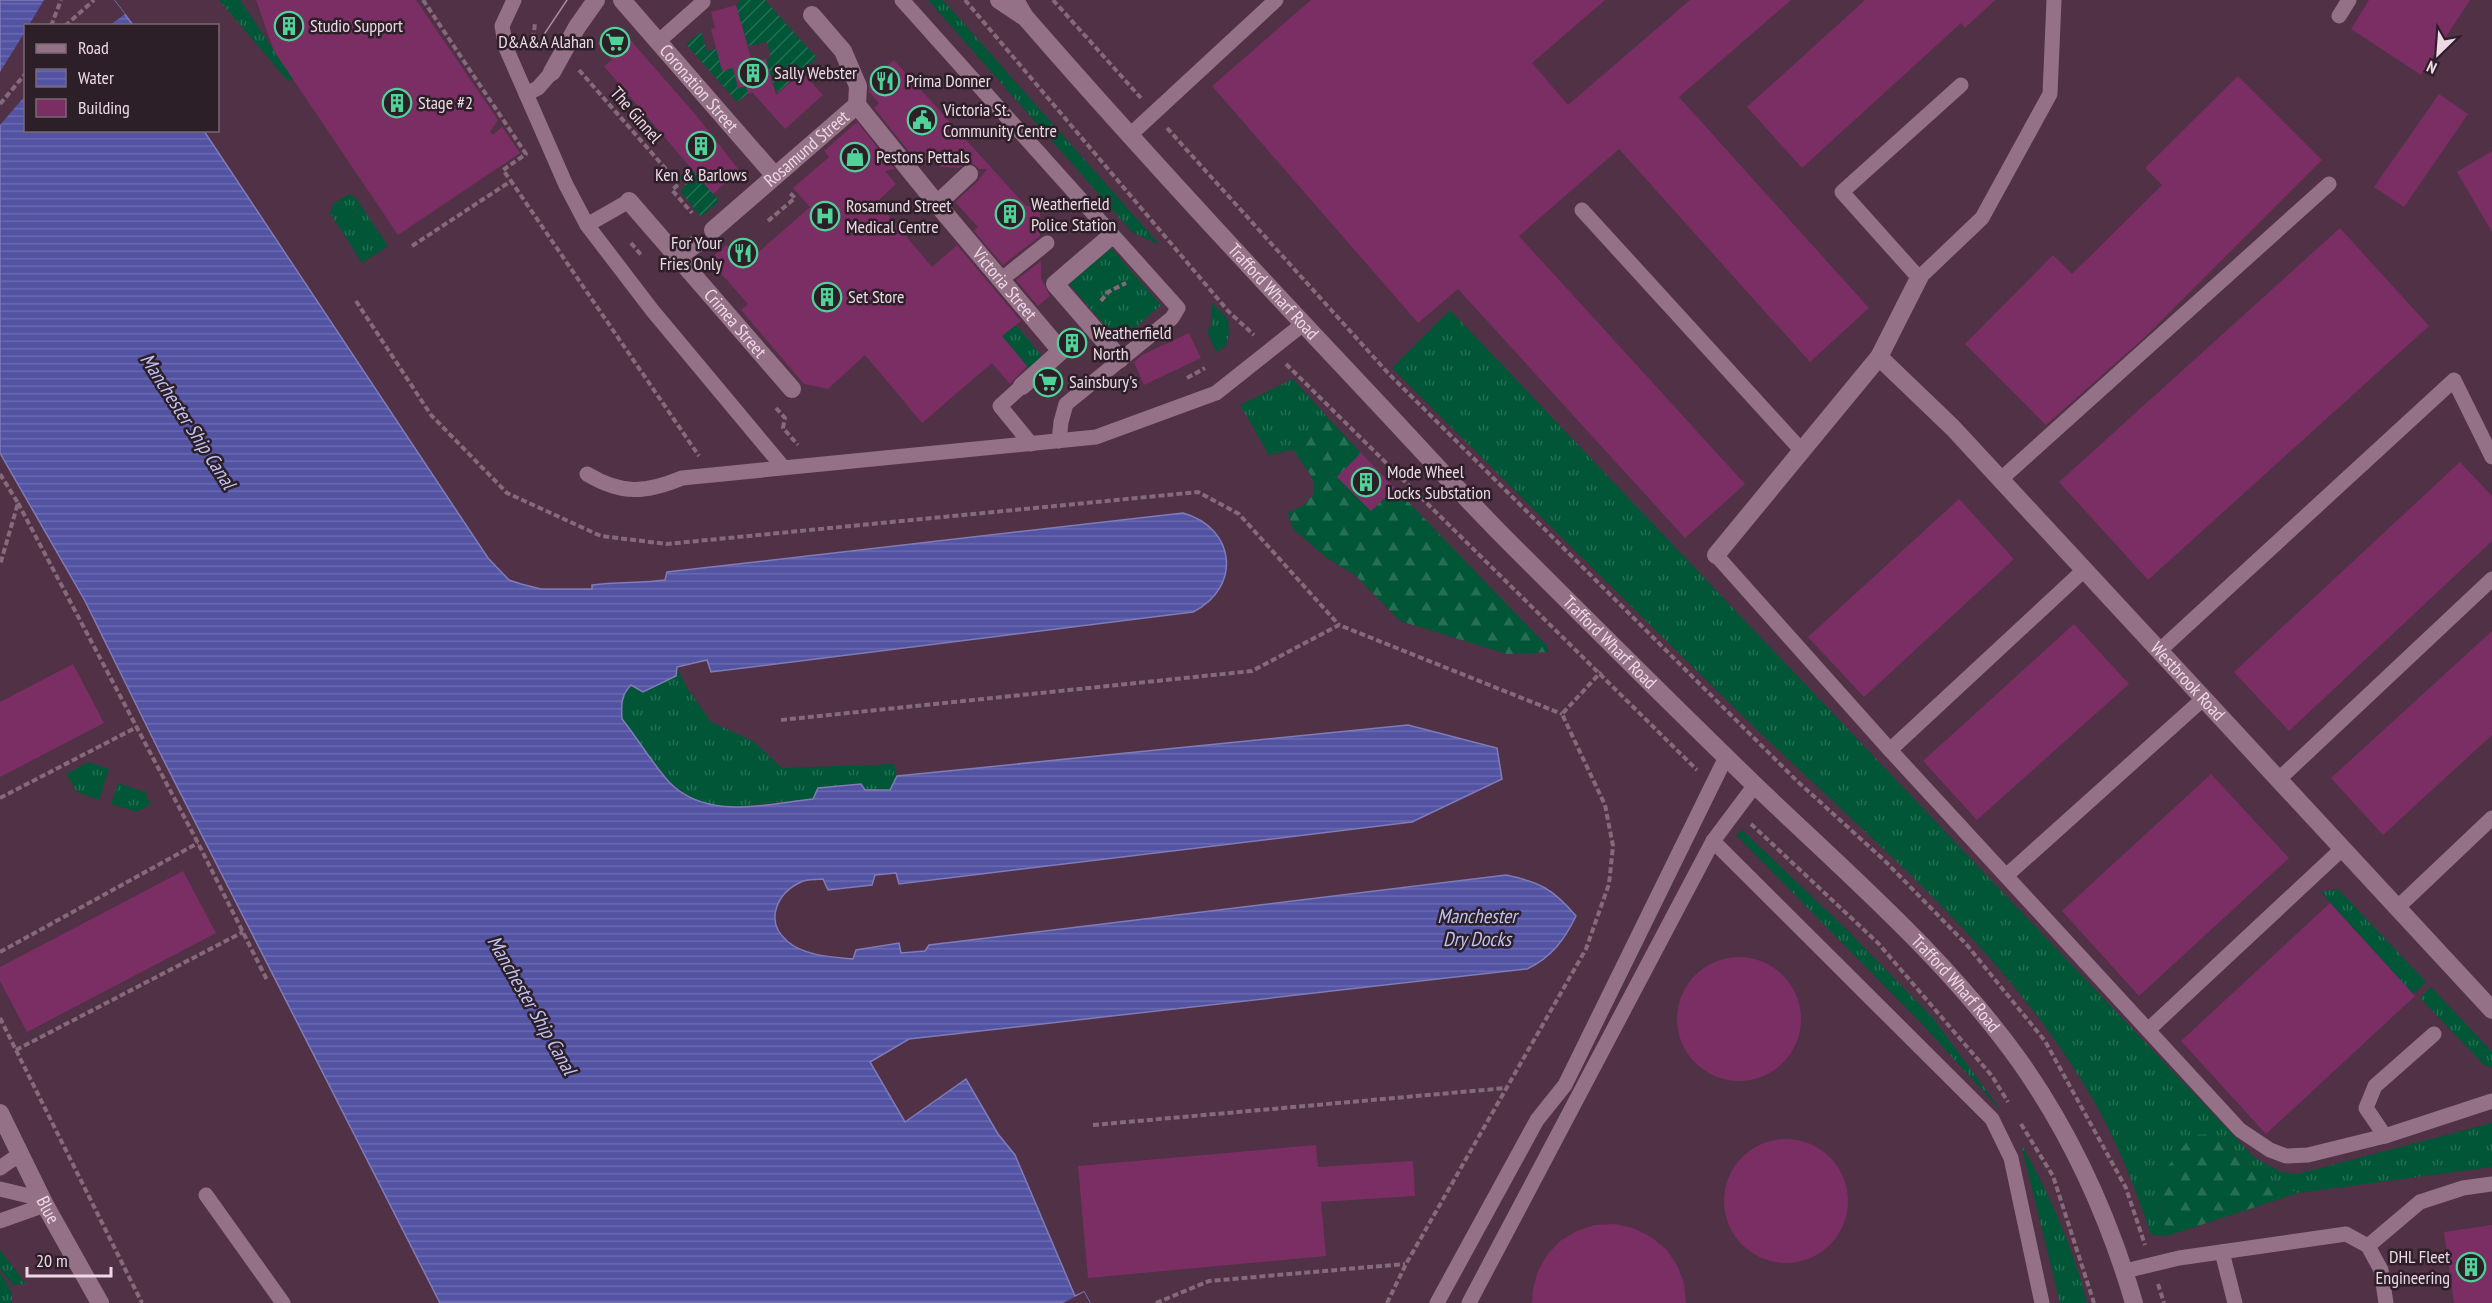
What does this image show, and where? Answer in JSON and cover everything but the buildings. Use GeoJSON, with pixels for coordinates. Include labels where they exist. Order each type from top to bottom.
{"type":"FeatureCollection","features":[{"type":"Feature","properties":{"kind":"street"},"geometry":{"type":"LineString","coordinates":[[552,72],[577,27],[596,0]]}},
{"type":"Feature","properties":{"kind":"street","name":"Coronation Street"},"geometry":{"type":"LineString","coordinates":[[622,0],[775,177]]}},
{"type":"Feature","properties":{"kind":"street","name":"Trafford Wharf Road"},"geometry":{"type":"LineString","coordinates":[[999,0],[1025,17]]}},
{"type":"Feature","properties":{"kind":"street","name":"Trafford Wharf Road"},"geometry":{"type":"LineString","coordinates":[[1016,0],[1025,17],[1129,136],[1517,550],[1905,930],[1963,991],[2020,1061],[2080,1162],[2104,1216],[2125,1271],[2134,1303]]}},
{"type":"Feature","properties":{"kind":"street","name":"Rosamund Street"},"geometry":{"type":"LineString","coordinates":[[713,230],[857,105],[858,86],[843,51],[812,15]]}},
{"type":"Feature","properties":{"kind":"street","name":"Victoria Street"},"geometry":{"type":"LineString","coordinates":[[857,105],[1061,351],[1022,386]]}},
{"type":"Feature","properties":{"kind":"street"},"geometry":{"type":"LineString","coordinates":[[937,204],[969,174]]}},
{"type":"Feature","properties":{"kind":"street","name":"Crimea Street"},"geometry":{"type":"LineString","coordinates":[[629,201],[792,388]]}},
{"type":"Feature","properties":{"kind":"street"},"geometry":{"type":"LineString","coordinates":[[1111,236],[1055,284],[1120,359]]}},
{"type":"Feature","properties":{"kind":"street"},"geometry":{"type":"LineString","coordinates":[[678,257],[696,244]]}},
{"type":"Feature","properties":{"kind":"street"},"geometry":{"type":"LineString","coordinates":[[1716,555],[1879,357],[1919,278]]}},
{"type":"Feature","properties":{"kind":"street","name":"Westbrook Road"},"geometry":{"type":"LineString","coordinates":[[1879,357],[1953,429],[2492,1010]]}},
{"type":"Feature","properties":{"kind":"street","name":"Blue"},"geometry":{"type":"LineString","coordinates":[[0,1113],[44,1202],[100,1303]]}},
{"type":"Feature","properties":{"kind":"lane"},"geometry":{"type":"LineString","coordinates":[[514,0],[502,26],[506,48],[566,185],[588,225],[652,310],[783,467]]}},
{"type":"Feature","properties":{"kind":"lane"},"geometry":{"type":"LineString","coordinates":[[902,0],[1111,236],[1178,308],[1172,318],[1066,404],[1060,422],[1059,441]]}},
{"type":"Feature","properties":{"kind":"lane"},"geometry":{"type":"LineString","coordinates":[[1129,136],[1276,0]]}},
{"type":"Feature","properties":{"kind":"lane"},"geometry":{"type":"LineString","coordinates":[[1961,84],[1842,192],[1919,278],[1982,218],[2050,94],[2054,0]]}},
{"type":"Feature","properties":{"kind":"lane"},"geometry":{"type":"LineString","coordinates":[[2339,16],[2349,0]]}},
{"type":"Feature","properties":{"kind":"lane"},"geometry":{"type":"LineString","coordinates":[[659,41],[703,2]]}},
{"type":"Feature","properties":{"kind":"lane"},"geometry":{"type":"LineString","coordinates":[[526,94],[538,88],[552,72]]}},
{"type":"Feature","properties":{"kind":"lane"},"geometry":{"type":"LineString","coordinates":[[2000,480],[2329,184]]}},
{"type":"Feature","properties":{"kind":"lane"},"geometry":{"type":"LineString","coordinates":[[588,225],[629,201]]}},
{"type":"Feature","properties":{"kind":"lane"},"geometry":{"type":"LineString","coordinates":[[1582,210],[1802,451]]}},
{"type":"Feature","properties":{"kind":"lane"},"geometry":{"type":"LineString","coordinates":[[1002,279],[1047,243]]}},
{"type":"Feature","properties":{"kind":"lane"},"geometry":{"type":"LineString","coordinates":[[588,474],[606,485],[626,490],[658,488],[682,477],[1096,437],[1216,393],[1303,324]]}},
{"type":"Feature","properties":{"kind":"lane"},"geometry":{"type":"LineString","coordinates":[[2158,651],[2454,380],[2492,457]]}},
{"type":"Feature","properties":{"kind":"lane"},"geometry":{"type":"LineString","coordinates":[[1022,386],[1000,406],[1031,444]]}},
{"type":"Feature","properties":{"kind":"lane"},"geometry":{"type":"LineString","coordinates":[[1716,555],[1890,750],[2240,1130],[2270,1150],[2286,1156],[2308,1155],[2385,1136],[2492,1101]]}},
{"type":"Feature","properties":{"kind":"lane"},"geometry":{"type":"LineString","coordinates":[[1890,750],[2084,570]]}},
{"type":"Feature","properties":{"kind":"lane"},"geometry":{"type":"LineString","coordinates":[[2278,780],[2492,579]]}},
{"type":"Feature","properties":{"kind":"lane"},"geometry":{"type":"LineString","coordinates":[[2007,875],[2203,699]]}},
{"type":"Feature","properties":{"kind":"lane"},"geometry":{"type":"LineString","coordinates":[[1437,1303],[1537,1119],[1566,1085],[1726,757]]}},
{"type":"Feature","properties":{"kind":"lane"},"geometry":{"type":"LineString","coordinates":[[1468,1303],[1713,841],[1755,785]]}},
{"type":"Feature","properties":{"kind":"lane"},"geometry":{"type":"LineString","coordinates":[[2397,908],[2492,818]]}},
{"type":"Feature","properties":{"kind":"lane"},"geometry":{"type":"LineString","coordinates":[[1713,841],[1992,1119],[2011,1158],[2042,1303]]}},
{"type":"Feature","properties":{"kind":"lane"},"geometry":{"type":"LineString","coordinates":[[2148,1030],[2342,849]]}},
{"type":"Feature","properties":{"kind":"lane"},"geometry":{"type":"LineString","coordinates":[[2385,1136],[2366,1108],[2375,1086],[2434,1034]]}},
{"type":"Feature","properties":{"kind":"lane"},"geometry":{"type":"LineString","coordinates":[[0,1168],[20,1154]]}},
{"type":"Feature","properties":{"kind":"lane"},"geometry":{"type":"LineString","coordinates":[[2368,1246],[2420,1202],[2463,1188],[2492,1184]]}},
{"type":"Feature","properties":{"kind":"lane"},"geometry":{"type":"LineString","coordinates":[[0,1189],[44,1202]]}},
{"type":"Feature","properties":{"kind":"lane"},"geometry":{"type":"LineString","coordinates":[[206,1195],[283,1303]]}},
{"type":"Feature","properties":{"kind":"lane"},"geometry":{"type":"LineString","coordinates":[[0,1221],[44,1202]]}},
{"type":"Feature","properties":{"kind":"lane"},"geometry":{"type":"LineString","coordinates":[[2125,1271],[2151,1264],[2222,1252],[2346,1234],[2368,1246],[2381,1270],[2386,1303]]}},
{"type":"Feature","properties":{"kind":"lane"},"geometry":{"type":"LineString","coordinates":[[2222,1252],[2235,1303]]}},
{"type":"Feature","properties":{"kind":"path"},"geometry":{"type":"LineString","coordinates":[[52,24],[61,0]]}},
{"type":"Feature","properties":{"kind":"path"},"geometry":{"type":"LineString","coordinates":[[67,24],[94,0]]}},
{"type":"Feature","properties":{"kind":"path"},"geometry":{"type":"LineString","coordinates":[[423,0],[526,154],[503,170],[703,461]]}},
{"type":"Feature","properties":{"kind":"path"},"geometry":{"type":"LineString","coordinates":[[965,0],[1238,320]]}},
{"type":"Feature","properties":{"kind":"path"},"geometry":{"type":"LineString","coordinates":[[1053,0],[1388,373],[1788,773],[1885,861],[1966,944],[2045,1041],[2126,1188],[2164,1303]]}},
{"type":"Feature","properties":{"kind":"path","name":"The Ginnel"},"geometry":{"type":"LineString","coordinates":[[576,67],[679,184],[672,190],[692,213]]}},
{"type":"Feature","properties":{"kind":"path"},"geometry":{"type":"LineString","coordinates":[[0,104],[24,75]]}},
{"type":"Feature","properties":{"kind":"path"},"geometry":{"type":"LineString","coordinates":[[412,246],[511,181]]}},
{"type":"Feature","properties":{"kind":"path"},"geometry":{"type":"LineString","coordinates":[[768,222],[795,198]]}},
{"type":"Feature","properties":{"kind":"path"},"geometry":{"type":"LineString","coordinates":[[1098,308],[1108,292],[1128,282]]}},
{"type":"Feature","properties":{"kind":"path"},"geometry":{"type":"LineString","coordinates":[[356,301],[430,416],[507,493],[601,536],[667,544],[1198,492],[1239,513],[1339,625],[1562,714],[1605,805],[1613,846],[1609,884],[1586,948],[1406,1264],[1387,1303]]}},
{"type":"Feature","properties":{"kind":"path"},"geometry":{"type":"LineString","coordinates":[[0,474],[18,503],[198,843],[267,980]]}},
{"type":"Feature","properties":{"kind":"path"},"geometry":{"type":"LineString","coordinates":[[0,565],[18,503]]}},
{"type":"Feature","properties":{"kind":"path"},"geometry":{"type":"LineString","coordinates":[[781,720],[1252,671],[1339,625]]}},
{"type":"Feature","properties":{"kind":"path"},"geometry":{"type":"LineString","coordinates":[[1562,714],[1619,651]]}},
{"type":"Feature","properties":{"kind":"path"},"geometry":{"type":"LineString","coordinates":[[0,798],[137,728]]}},
{"type":"Feature","properties":{"kind":"path"},"geometry":{"type":"LineString","coordinates":[[0,952],[198,843]]}},
{"type":"Feature","properties":{"kind":"path"},"geometry":{"type":"LineString","coordinates":[[16,1050],[243,932]]}},
{"type":"Feature","properties":{"kind":"path"},"geometry":{"type":"LineString","coordinates":[[0,1018],[142,1303]]}},
{"type":"Feature","properties":{"kind":"path"},"geometry":{"type":"LineString","coordinates":[[1093,1125],[1507,1088]]}},
{"type":"Feature","properties":{"kind":"path"},"geometry":{"type":"LineString","coordinates":[[1156,1303],[1209,1281],[1406,1264]]}},
{"type":"Feature","properties":{"kind":"green space"},"geometry":{"type":"Polygon","coordinates":[[[219,0],[240,0],[293,79],[291,81],[287,80],[219,0]]]}},
{"type":"Feature","properties":{"kind":"green space"},"geometry":{"type":"Polygon","coordinates":[[[741,0],[765,0],[817,58],[778,92],[774,87],[766,59],[771,58],[767,42],[748,46],[736,5],[741,0]]]}},
{"type":"Feature","properties":{"kind":"green space"},"geometry":{"type":"Polygon","coordinates":[[[928,0],[943,0],[1160,245],[1132,232],[928,0]]]}},
{"type":"Feature","properties":{"kind":"green space"},"geometry":{"type":"Polygon","coordinates":[[[701,32],[707,51],[716,49],[735,67],[738,88],[746,86],[748,94],[737,102],[686,44],[701,32]]]}},
{"type":"Feature","properties":{"kind":"green space"},"geometry":{"type":"Polygon","coordinates":[[[699,160],[695,173],[719,201],[701,217],[680,191],[686,186],[679,177],[699,160]]]}},
{"type":"Feature","properties":{"kind":"green space"},"geometry":{"type":"Polygon","coordinates":[[[349,194],[355,197],[388,246],[362,263],[330,213],[333,204],[349,194]]]}},
{"type":"Feature","properties":{"kind":"green space"},"geometry":{"type":"Polygon","coordinates":[[[1111,248],[1161,305],[1119,342],[1069,284],[1111,248]]]}},
{"type":"Feature","properties":{"kind":"green space"},"geometry":{"type":"Polygon","coordinates":[[[1212,303],[1228,319],[1229,334],[1226,346],[1216,352],[1207,331],[1211,326],[1212,303]]]}},
{"type":"Feature","properties":{"kind":"green space"},"geometry":{"type":"Polygon","coordinates":[[[1450,310],[2255,1158],[2281,1172],[2297,1174],[2492,1123],[2492,1167],[2298,1193],[2252,1168],[2213,1134],[2155,1183],[2167,1236],[2151,1235],[2124,1162],[2088,1091],[2054,1038],[2016,988],[1975,941],[1886,851],[1659,634],[1392,368],[1450,310]]]}},
{"type":"Feature","properties":{"kind":"green space"},"geometry":{"type":"Polygon","coordinates":[[[1016,325],[1041,355],[1038,362],[1029,369],[1002,336],[1016,325]]]}},
{"type":"Feature","properties":{"kind":"green space"},"geometry":{"type":"Polygon","coordinates":[[[1293,379],[1330,420],[1293,450],[1269,455],[1240,405],[1293,379]]]}},
{"type":"Feature","properties":{"kind":"green space"},"geometry":{"type":"Polygon","coordinates":[[[1330,420],[1361,453],[1337,477],[1371,511],[1395,488],[1548,647],[1548,652],[1507,654],[1400,621],[1355,575],[1327,558],[1292,528],[1288,512],[1303,506],[1314,494],[1314,484],[1310,474],[1293,450],[1330,420]]]}},
{"type":"Feature","properties":{"kind":"green space"},"geometry":{"type":"Polygon","coordinates":[[[677,667],[687,688],[711,722],[753,741],[782,768],[894,764],[897,776],[890,790],[865,790],[813,799],[723,808],[693,800],[669,782],[622,719],[623,700],[632,685],[637,689],[677,667]]]}},
{"type":"Feature","properties":{"kind":"green space"},"geometry":{"type":"Polygon","coordinates":[[[88,762],[109,769],[99,800],[77,792],[66,774],[88,762]]]}},
{"type":"Feature","properties":{"kind":"green space"},"geometry":{"type":"Polygon","coordinates":[[[118,783],[147,793],[146,796],[151,804],[137,812],[111,804],[118,783]]]}},
{"type":"Feature","properties":{"kind":"green space"},"geometry":{"type":"Polygon","coordinates":[[[1742,830],[1842,925],[1932,1017],[2003,1113],[1923,1025],[1736,835],[1742,830]]]}},
{"type":"Feature","properties":{"kind":"green space"},"geometry":{"type":"Polygon","coordinates":[[[2338,889],[2426,982],[2413,994],[2321,892],[2338,889]]]}},
{"type":"Feature","properties":{"kind":"green space"},"geometry":{"type":"Polygon","coordinates":[[[2431,987],[2492,1052],[2492,1067],[2484,1065],[2420,998],[2431,987]]]}},
{"type":"Feature","properties":{"kind":"green space"},"geometry":{"type":"Polygon","coordinates":[[[2213,1134],[2252,1168],[2298,1193],[2167,1236],[2155,1183],[2192,1135],[2213,1134]]]}},
{"type":"Feature","properties":{"kind":"green space"},"geometry":{"type":"Polygon","coordinates":[[[2021,1144],[2059,1221],[2075,1262],[2087,1303],[2060,1303],[2021,1144]]]}},
{"type":"Feature","properties":{"kind":"green space"},"geometry":{"type":"Polygon","coordinates":[[[0,1250],[26,1284],[13,1285],[0,1269],[0,1250]]]}},
{"type":"Feature","properties":{"kind":"green space"},"geometry":{"type":"Polygon","coordinates":[[[0,1272],[12,1293],[12,1303],[0,1303],[0,1272]]]}},
{"type":"Feature","properties":{"kind":"water"},"geometry":{"type":"Polygon","coordinates":[[[0,0],[114,0],[132,24],[24,24],[24,132],[205,132],[488,558],[509,580],[541,589],[592,589],[592,585],[665,580],[667,572],[1183,513],[1201,521],[1214,531],[1222,544],[1226,559],[1225,574],[1220,588],[1209,601],[1193,612],[711,672],[707,660],[677,667],[676,676],[643,692],[631,685],[622,701],[622,719],[663,775],[684,794],[701,802],[719,806],[756,806],[813,799],[818,788],[861,784],[865,790],[890,790],[897,776],[1408,725],[1497,748],[1502,779],[1412,822],[899,884],[896,873],[875,875],[872,885],[828,890],[823,879],[803,881],[785,893],[776,908],[776,925],[780,933],[794,946],[818,955],[853,959],[856,950],[899,943],[901,953],[925,951],[929,945],[1506,875],[1545,888],[1560,899],[1576,916],[1556,947],[1536,965],[1527,969],[909,1039],[870,1062],[905,1122],[966,1079],[998,1134],[1015,1155],[1075,1296],[1084,1292],[1090,1303],[440,1303],[85,601],[0,453],[0,0]]]}},
{"type":"Feature","properties":{"kind":"pier"},"geometry":{"type":"Polygon","coordinates":[[[44,0],[114,0],[125,14],[111,24],[30,24],[44,0]]]}},
{"type":"Feature","properties":{"kind":"pier"},"geometry":{"type":"Polygon","coordinates":[[[24,34],[24,97],[0,125],[0,72],[24,34]]]}},
{"type":"Feature","properties":{"kind":"pier"},"geometry":{"type":"Polygon","coordinates":[[[1084,1292],[1090,1303],[1063,1303],[1075,1297],[1084,1292]]]}},
{"type":"Feature","properties":{"kind":"tram line"},"geometry":{"type":"LineString","coordinates":[[537,45],[567,0]]}},
{"type":"Feature","properties":{"kind":"place","name":"Studio Support"},"geometry":{"type":"Point","coordinates":[289,26]}},
{"type":"Feature","properties":{"kind":"place","name":"D&A&A Alahan"},"geometry":{"type":"Point","coordinates":[615,42]}},
{"type":"Feature","properties":{"kind":"place","name":"Sally Webster"},"geometry":{"type":"Point","coordinates":[753,73]}},
{"type":"Feature","properties":{"kind":"place","name":"Prima Donner"},"geometry":{"type":"Point","coordinates":[885,81]}},
{"type":"Feature","properties":{"kind":"place","name":"Stage #2"},"geometry":{"type":"Point","coordinates":[397,103]}},
{"type":"Feature","properties":{"kind":"place","name":"Victoria St. Community Centre"},"geometry":{"type":"Point","coordinates":[922,120]}},
{"type":"Feature","properties":{"kind":"place","name":"Ken & Barlows"},"geometry":{"type":"Point","coordinates":[701,146]}},
{"type":"Feature","properties":{"kind":"place","name":"Pestons Pettals"},"geometry":{"type":"Point","coordinates":[855,157]}},
{"type":"Feature","properties":{"kind":"place","name":"Weatherfield Police Station"},"geometry":{"type":"Point","coordinates":[1010,214]}},
{"type":"Feature","properties":{"kind":"place","name":"Rosamund Street Medical Centre"},"geometry":{"type":"Point","coordinates":[825,216]}},
{"type":"Feature","properties":{"kind":"place","name":"For Your Fries Only"},"geometry":{"type":"Point","coordinates":[743,253]}},
{"type":"Feature","properties":{"kind":"place","name":"Set Store"},"geometry":{"type":"Point","coordinates":[827,297]}},
{"type":"Feature","properties":{"kind":"place","name":"Weatherfield North"},"geometry":{"type":"Point","coordinates":[1072,343]}},
{"type":"Feature","properties":{"kind":"place","name":"Sainsbury's"},"geometry":{"type":"Point","coordinates":[1048,382]}},
{"type":"Feature","properties":{"kind":"place","name":"Mode Wheel Locks Substation"},"geometry":{"type":"Point","coordinates":[1366,482]}},
{"type":"Feature","properties":{"kind":"place","name":"DHL Fleet Engineering"},"geometry":{"type":"Point","coordinates":[2471,1267]}},
{"type":"Feature","properties":{"kind":"water label","name":"Manchester Ship Canal"},"geometry":{"type":"Point","coordinates":[188,421]}},
{"type":"Feature","properties":{"kind":"water label","name":"Manchester Dry Docks"},"geometry":{"type":"Point","coordinates":[1477,928]}},
{"type":"Feature","properties":{"kind":"water label","name":"Manchester Ship Canal"},"geometry":{"type":"Point","coordinates":[532,1005]}}]}
